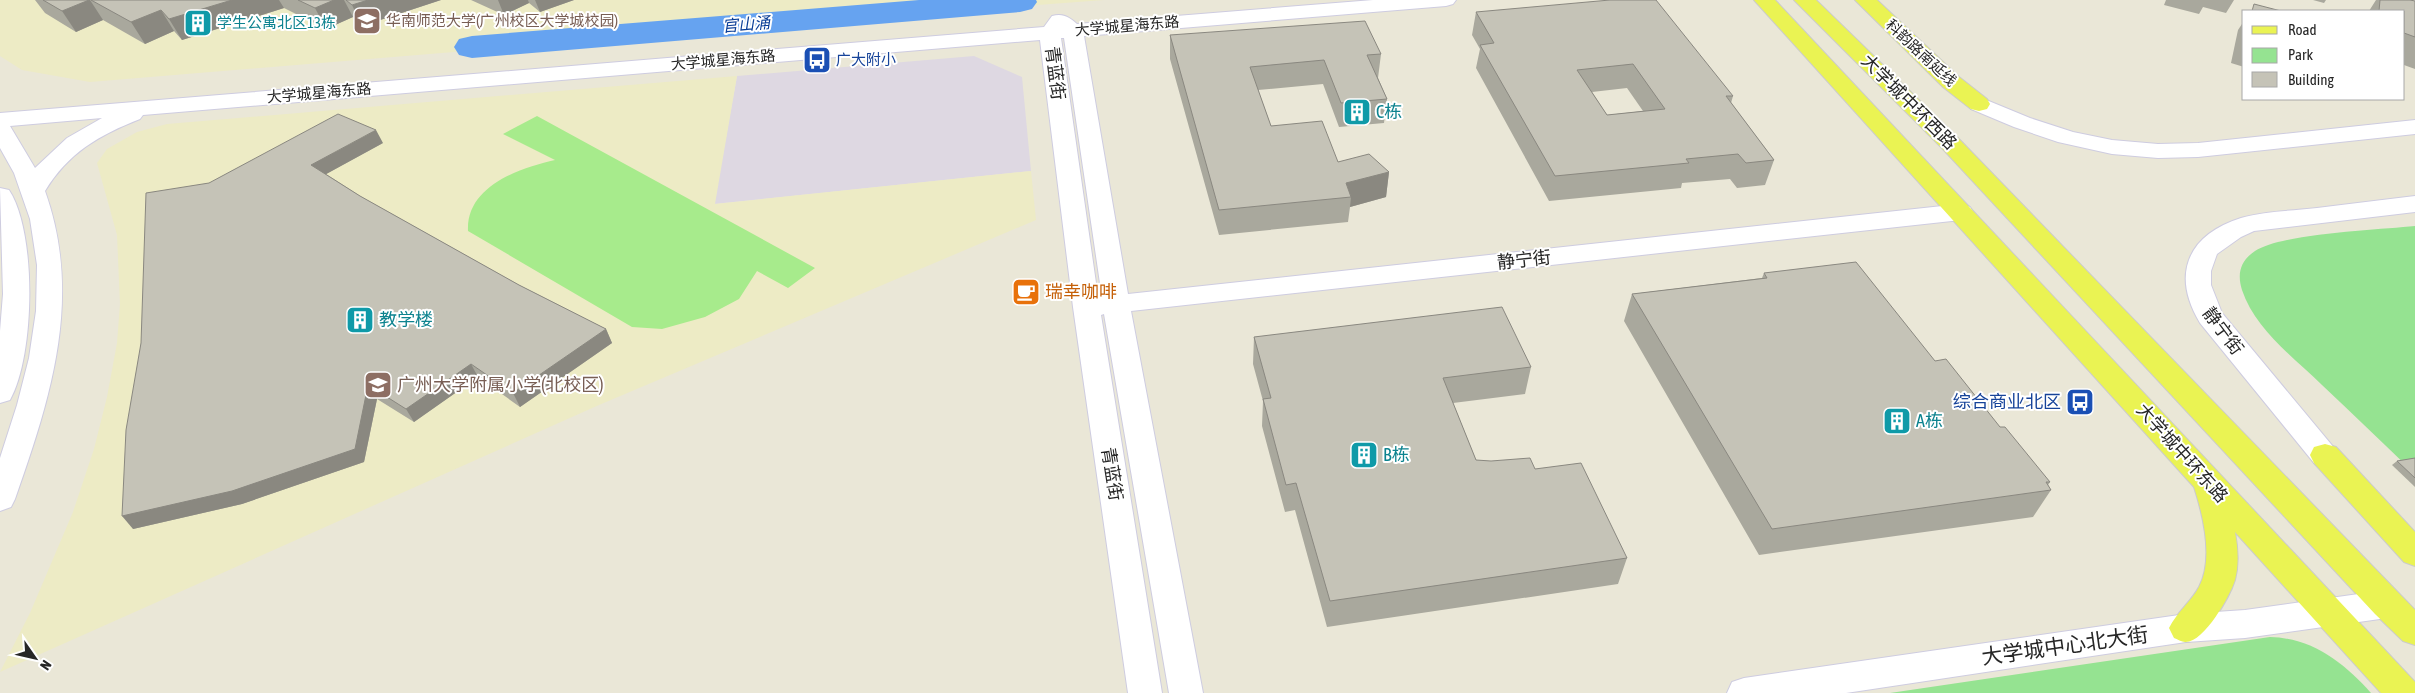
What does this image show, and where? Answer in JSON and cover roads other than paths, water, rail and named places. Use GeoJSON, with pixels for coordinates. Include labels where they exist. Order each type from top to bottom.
{"type":"FeatureCollection","features":[{"type":"Feature","properties":{"kind":"main road","name":"大学城星海东路"},"geometry":{"type":"LineString","coordinates":[[0,120],[1061,28],[1300,0]]}},
{"type":"Feature","properties":{"kind":"main road","name":"大学城星海东路"},"geometry":{"type":"LineString","coordinates":[[0,106],[1446,0]]}},
{"type":"Feature","properties":{"kind":"main road","name":"大学城中环西路"},"geometry":{"type":"LineString","coordinates":[[1764,0],[1961,212]]}},
{"type":"Feature","properties":{"kind":"main road","name":"大学城中环西路"},"geometry":{"type":"LineString","coordinates":[[1804,0],[1908,101],[2011,206],[2387,604]]}},
{"type":"Feature","properties":{"kind":"main road","name":"科韵路南延线"},"geometry":{"type":"LineString","coordinates":[[1865,0],[1951,82],[1979,104],[2004,116],[2069,137],[2116,147],[2159,151],[2208,149],[2415,127]]}},
{"type":"Feature","properties":{"kind":"main road","name":"青蓝街"},"geometry":{"type":"LineString","coordinates":[[1061,28],[1116,304],[1186,693]]}},
{"type":"Feature","properties":{"kind":"main road","name":"青蓝街"},"geometry":{"type":"LineString","coordinates":[[1061,28],[1086,307],[1146,693]]}},
{"type":"Feature","properties":{"kind":"main road"},"geometry":{"type":"LineString","coordinates":[[34,189],[43,172],[78,143],[127,116],[160,106]]}},
{"type":"Feature","properties":{"kind":"main road"},"geometry":{"type":"LineString","coordinates":[[0,128],[24,167],[34,189],[43,217],[50,257],[49,330],[40,379],[20,446],[0,499]]}},
{"type":"Feature","properties":{"kind":"main road"},"geometry":{"type":"LineString","coordinates":[[0,195],[10,228],[16,268],[13,341],[0,393]]}},
{"type":"Feature","properties":{"kind":"main road","name":"静宁街"},"geometry":{"type":"LineString","coordinates":[[2415,204],[2249,224],[2228,231],[2213,241],[2204,251],[2198,265],[2196,283],[2210,318],[2325,455],[2415,553]]}},
{"type":"Feature","properties":{"kind":"main road","name":"静宁街"},"geometry":{"type":"LineString","coordinates":[[1086,307],[1961,212]]}},
{"type":"Feature","properties":{"kind":"main road","name":"大学城中环东路"},"geometry":{"type":"LineString","coordinates":[[1961,212],[2402,693]]}},
{"type":"Feature","properties":{"kind":"main road"},"geometry":{"type":"LineString","coordinates":[[2186,628],[2215,590],[2220,572],[2219,532],[2206,480]]}},
{"type":"Feature","properties":{"kind":"main road"},"geometry":{"type":"LineString","coordinates":[[2387,604],[2415,631]]}},
{"type":"Feature","properties":{"kind":"main road","name":"大学城中心北大街"},"geometry":{"type":"LineString","coordinates":[[1744,693],[2186,628],[2245,624],[2387,604]]}},
{"type":"Feature","properties":{"kind":"waterway","name":"官山涌"},"geometry":{"type":"LineString","coordinates":[[472,47],[1020,2]]}},
{"type":"Feature","properties":{"kind":"place","name":"华南师范大学(广州校区大学城校园)"},"geometry":{"type":"Point","coordinates":[367,21]}},
{"type":"Feature","properties":{"kind":"place","name":"学生公寓北区13栋"},"geometry":{"type":"Point","coordinates":[198,23]}},
{"type":"Feature","properties":{"kind":"place","name":"广大附小"},"geometry":{"type":"Point","coordinates":[817,60]}},
{"type":"Feature","properties":{"kind":"place","name":"C栋"},"geometry":{"type":"Point","coordinates":[1357,112]}},
{"type":"Feature","properties":{"kind":"place","name":"瑞幸咖啡"},"geometry":{"type":"Point","coordinates":[1026,292]}},
{"type":"Feature","properties":{"kind":"place","name":"教学楼"},"geometry":{"type":"Point","coordinates":[360,320]}},
{"type":"Feature","properties":{"kind":"place","name":"广州大学附属小学(北校区)"},"geometry":{"type":"Point","coordinates":[378,385]}},
{"type":"Feature","properties":{"kind":"place","name":"综合商业北区"},"geometry":{"type":"Point","coordinates":[2080,402]}},
{"type":"Feature","properties":{"kind":"place","name":"A栋"},"geometry":{"type":"Point","coordinates":[1897,421]}},
{"type":"Feature","properties":{"kind":"place","name":"B栋"},"geometry":{"type":"Point","coordinates":[1364,455]}}]}
